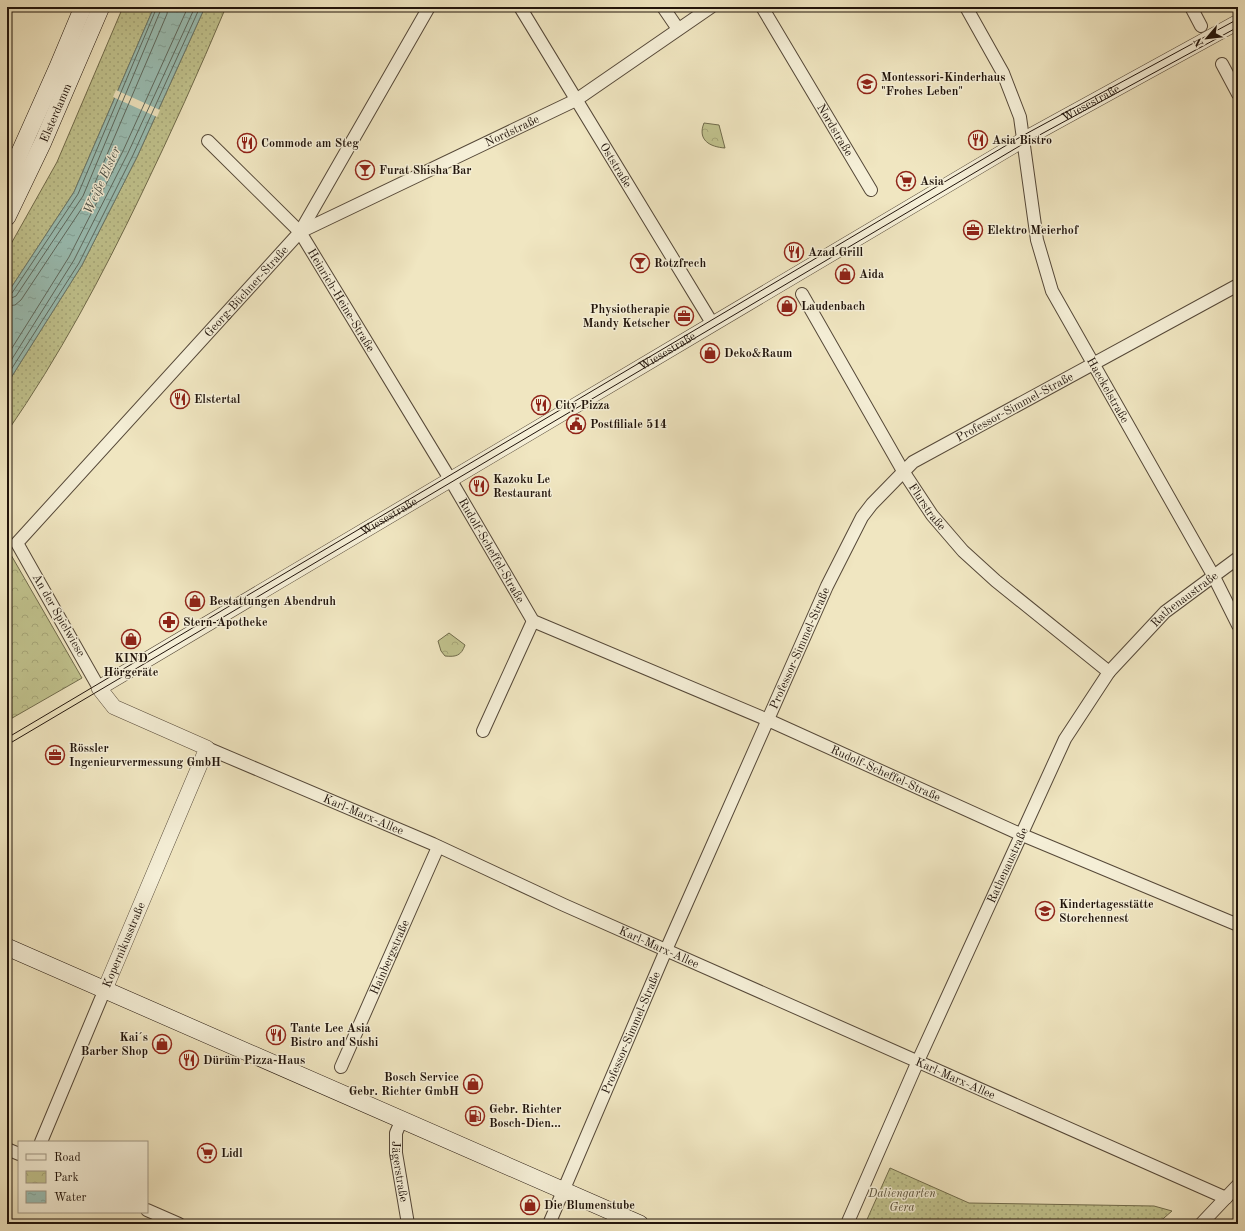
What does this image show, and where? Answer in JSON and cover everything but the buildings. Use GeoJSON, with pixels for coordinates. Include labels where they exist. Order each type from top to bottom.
{"type":"FeatureCollection","features":[{"type":"Feature","properties":{"kind":"main road","name":"Elsterdamm"},"geometry":{"type":"LineString","coordinates":[[7,180],[83,7]]}},
{"type":"Feature","properties":{"kind":"main road","name":"Elsterdamm"},"geometry":{"type":"LineString","coordinates":[[7,217],[47,135],[101,7]]}},
{"type":"Feature","properties":{"kind":"main road"},"geometry":{"type":"LineString","coordinates":[[7,947],[640,1224]]}},
{"type":"Feature","properties":{"kind":"street","name":"Georg-Büchner-Straße"},"geometry":{"type":"LineString","coordinates":[[17,543],[300,232],[429,7]]}},
{"type":"Feature","properties":{"kind":"street","name":"Oststraße"},"geometry":{"type":"LineString","coordinates":[[520,7],[712,323]]}},
{"type":"Feature","properties":{"kind":"street"},"geometry":{"type":"LineString","coordinates":[[663,7],[678,29]]}},
{"type":"Feature","properties":{"kind":"street","name":"Nordstraße"},"geometry":{"type":"LineString","coordinates":[[300,232],[576,100],[711,7]]}},
{"type":"Feature","properties":{"kind":"street","name":"Nordstraße"},"geometry":{"type":"LineString","coordinates":[[762,7],[871,190]]}},
{"type":"Feature","properties":{"kind":"street","name":"Haeckelstraße"},"geometry":{"type":"LineString","coordinates":[[966,7],[1003,73],[1020,117],[1036,240],[1052,291],[1213,575],[1238,625]]}},
{"type":"Feature","properties":{"kind":"street"},"geometry":{"type":"LineString","coordinates":[[1191,7],[1201,26]]}},
{"type":"Feature","properties":{"kind":"street","name":"Wiesestraße"},"geometry":{"type":"LineString","coordinates":[[100,688],[712,323],[889,221],[1023,140],[1238,22]]}},
{"type":"Feature","properties":{"kind":"street"},"geometry":{"type":"LineString","coordinates":[[1222,64],[1238,94]]}},
{"type":"Feature","properties":{"kind":"street","name":"Heinrich-Heine-Straße"},"geometry":{"type":"LineString","coordinates":[[208,141],[300,232],[450,479]]}},
{"type":"Feature","properties":{"kind":"street","name":"Professor-Simmel-Straße"},"geometry":{"type":"LineString","coordinates":[[549,1224],[666,950],[827,586],[859,522],[872,504],[913,462],[1238,285]]}},
{"type":"Feature","properties":{"kind":"street","name":"Flurstraße"},"geometry":{"type":"LineString","coordinates":[[802,294],[903,471],[932,515],[963,551],[996,581],[1109,672]]}},
{"type":"Feature","properties":{"kind":"street","name":"Rudolf-Scheffel-Straße"},"geometry":{"type":"LineString","coordinates":[[450,479],[533,621],[768,720],[1020,834],[1238,925]]}},
{"type":"Feature","properties":{"kind":"street","name":"An der Spielwiese"},"geometry":{"type":"LineString","coordinates":[[17,543],[100,688]]}},
{"type":"Feature","properties":{"kind":"street","name":"Rathenaustraße"},"geometry":{"type":"LineString","coordinates":[[847,1224],[918,1061],[1064,739],[1109,672],[1165,612],[1213,575],[1238,558]]}},
{"type":"Feature","properties":{"kind":"street"},"geometry":{"type":"LineString","coordinates":[[483,731],[533,621]]}},
{"type":"Feature","properties":{"kind":"street","name":"Karl-Marx-Allee"},"geometry":{"type":"LineString","coordinates":[[100,688],[114,707],[438,847],[666,950],[1226,1198]]}},
{"type":"Feature","properties":{"kind":"street","name":"Kopernikusstraße"},"geometry":{"type":"LineString","coordinates":[[41,1141],[207,748]]}},
{"type":"Feature","properties":{"kind":"street","name":"Hainbergstraße"},"geometry":{"type":"LineString","coordinates":[[341,1067],[438,847]]}},
{"type":"Feature","properties":{"kind":"street","name":"Jägerstraße"},"geometry":{"type":"LineString","coordinates":[[402,1119],[396,1133],[396,1153],[408,1224]]}},
{"type":"Feature","properties":{"kind":"street"},"geometry":{"type":"LineString","coordinates":[[7,1149],[18,1154]]}},
{"type":"Feature","properties":{"kind":"street"},"geometry":{"type":"LineString","coordinates":[[1201,1224],[1238,1185]]}},
{"type":"Feature","properties":{"kind":"street"},"geometry":{"type":"LineString","coordinates":[[148,1210],[179,1224]]}},
{"type":"Feature","properties":{"kind":"green space"},"geometry":{"type":"Polygon","coordinates":[[[123,7],[154,7],[74,192],[7,294],[7,251],[57,162],[123,7]]]}},
{"type":"Feature","properties":{"kind":"green space"},"geometry":{"type":"Polygon","coordinates":[[[205,7],[226,7],[163,148],[111,256],[79,316],[26,404],[7,432],[7,384],[82,265],[137,157],[205,7]]]}},
{"type":"Feature","properties":{"kind":"green space"},"geometry":{"type":"Polygon","coordinates":[[[704,123],[719,125],[725,148],[714,146],[706,142],[702,134],[704,123]]]}},
{"type":"Feature","properties":{"kind":"green space"},"geometry":{"type":"Polygon","coordinates":[[[7,548],[82,678],[7,721],[7,548]]]}},
{"type":"Feature","properties":{"kind":"green space"},"geometry":{"type":"Polygon","coordinates":[[[449,633],[465,645],[462,652],[455,656],[445,656],[441,651],[438,641],[449,633]]]}},
{"type":"Feature","properties":{"kind":"green space","name":"Daliengarten Gera"},"geometry":{"type":"Polygon","coordinates":[[[890,1168],[969,1203],[1154,1206],[1172,1211],[1157,1224],[865,1224],[890,1168]]]}},
{"type":"Feature","properties":{"kind":"water","name":"Weiße Elster"},"geometry":{"type":"Polygon","coordinates":[[[154,7],[205,7],[137,157],[82,265],[7,384],[7,294],[74,192],[154,7]]]}},
{"type":"Feature","properties":{"kind":"pier"},"geometry":{"type":"Polygon","coordinates":[[[116,90],[160,110],[157,117],[113,97],[116,90]]]}},
{"type":"Feature","properties":{"kind":"tram line"},"geometry":{"type":"LineString","coordinates":[[7,738],[1022,136],[1238,19]]}},
{"type":"Feature","properties":{"kind":"tram line"},"geometry":{"type":"LineString","coordinates":[[7,745],[1023,144],[1238,27]]}},
{"type":"Feature","properties":{"kind":"place","name":"Montessori-Kinderhaus \"Frohes Leben\""},"geometry":{"type":"Point","coordinates":[867,84]}},
{"type":"Feature","properties":{"kind":"place","name":"Asia Bistro"},"geometry":{"type":"Point","coordinates":[978,140]}},
{"type":"Feature","properties":{"kind":"place","name":"Commode am Steg"},"geometry":{"type":"Point","coordinates":[247,143]}},
{"type":"Feature","properties":{"kind":"place","name":"Furat Shisha Bar"},"geometry":{"type":"Point","coordinates":[365,170]}},
{"type":"Feature","properties":{"kind":"place","name":"Asia"},"geometry":{"type":"Point","coordinates":[906,181]}},
{"type":"Feature","properties":{"kind":"place","name":"Elektro Meierhof"},"geometry":{"type":"Point","coordinates":[973,230]}},
{"type":"Feature","properties":{"kind":"place","name":"Azad Grill"},"geometry":{"type":"Point","coordinates":[794,252]}},
{"type":"Feature","properties":{"kind":"place","name":"Rotzfrech"},"geometry":{"type":"Point","coordinates":[640,263]}},
{"type":"Feature","properties":{"kind":"place","name":"Aida"},"geometry":{"type":"Point","coordinates":[845,274]}},
{"type":"Feature","properties":{"kind":"place","name":"Laudenbach"},"geometry":{"type":"Point","coordinates":[787,306]}},
{"type":"Feature","properties":{"kind":"place","name":"Physiotherapie Mandy Ketscher"},"geometry":{"type":"Point","coordinates":[684,316]}},
{"type":"Feature","properties":{"kind":"place","name":"Deko&Raum"},"geometry":{"type":"Point","coordinates":[710,353]}},
{"type":"Feature","properties":{"kind":"place","name":"Elstertal"},"geometry":{"type":"Point","coordinates":[180,399]}},
{"type":"Feature","properties":{"kind":"place","name":"City Pizza"},"geometry":{"type":"Point","coordinates":[541,405]}},
{"type":"Feature","properties":{"kind":"place","name":"Postfiliale 514"},"geometry":{"type":"Point","coordinates":[576,424]}},
{"type":"Feature","properties":{"kind":"place","name":"Kazoku Le Restaurant"},"geometry":{"type":"Point","coordinates":[479,486]}},
{"type":"Feature","properties":{"kind":"place","name":"Bestattungen Abendruh"},"geometry":{"type":"Point","coordinates":[195,601]}},
{"type":"Feature","properties":{"kind":"place","name":"Stern-Apotheke"},"geometry":{"type":"Point","coordinates":[169,622]}},
{"type":"Feature","properties":{"kind":"place","name":"KIND Hörgeräte"},"geometry":{"type":"Point","coordinates":[131,639]}},
{"type":"Feature","properties":{"kind":"place","name":"Rössler Ingenieurvermessung GmbH"},"geometry":{"type":"Point","coordinates":[55,755]}},
{"type":"Feature","properties":{"kind":"place","name":"Kindertagesstätte Storchennest"},"geometry":{"type":"Point","coordinates":[1045,911]}},
{"type":"Feature","properties":{"kind":"place","name":"Tante Lee Asia Bistro and Sushi"},"geometry":{"type":"Point","coordinates":[276,1035]}},
{"type":"Feature","properties":{"kind":"place","name":"Kai´s Barber Shop"},"geometry":{"type":"Point","coordinates":[162,1044]}},
{"type":"Feature","properties":{"kind":"place","name":"Dürüm Pizza-Haus"},"geometry":{"type":"Point","coordinates":[189,1060]}},
{"type":"Feature","properties":{"kind":"place","name":"Bosch Service Gebr. Richter GmbH"},"geometry":{"type":"Point","coordinates":[473,1084]}},
{"type":"Feature","properties":{"kind":"place","name":"Gebr. Richter Bosch-Dien..."},"geometry":{"type":"Point","coordinates":[475,1116]}},
{"type":"Feature","properties":{"kind":"place","name":"Lidl"},"geometry":{"type":"Point","coordinates":[207,1153]}},
{"type":"Feature","properties":{"kind":"place","name":"Die Blumenstube"},"geometry":{"type":"Point","coordinates":[530,1205]}}]}
